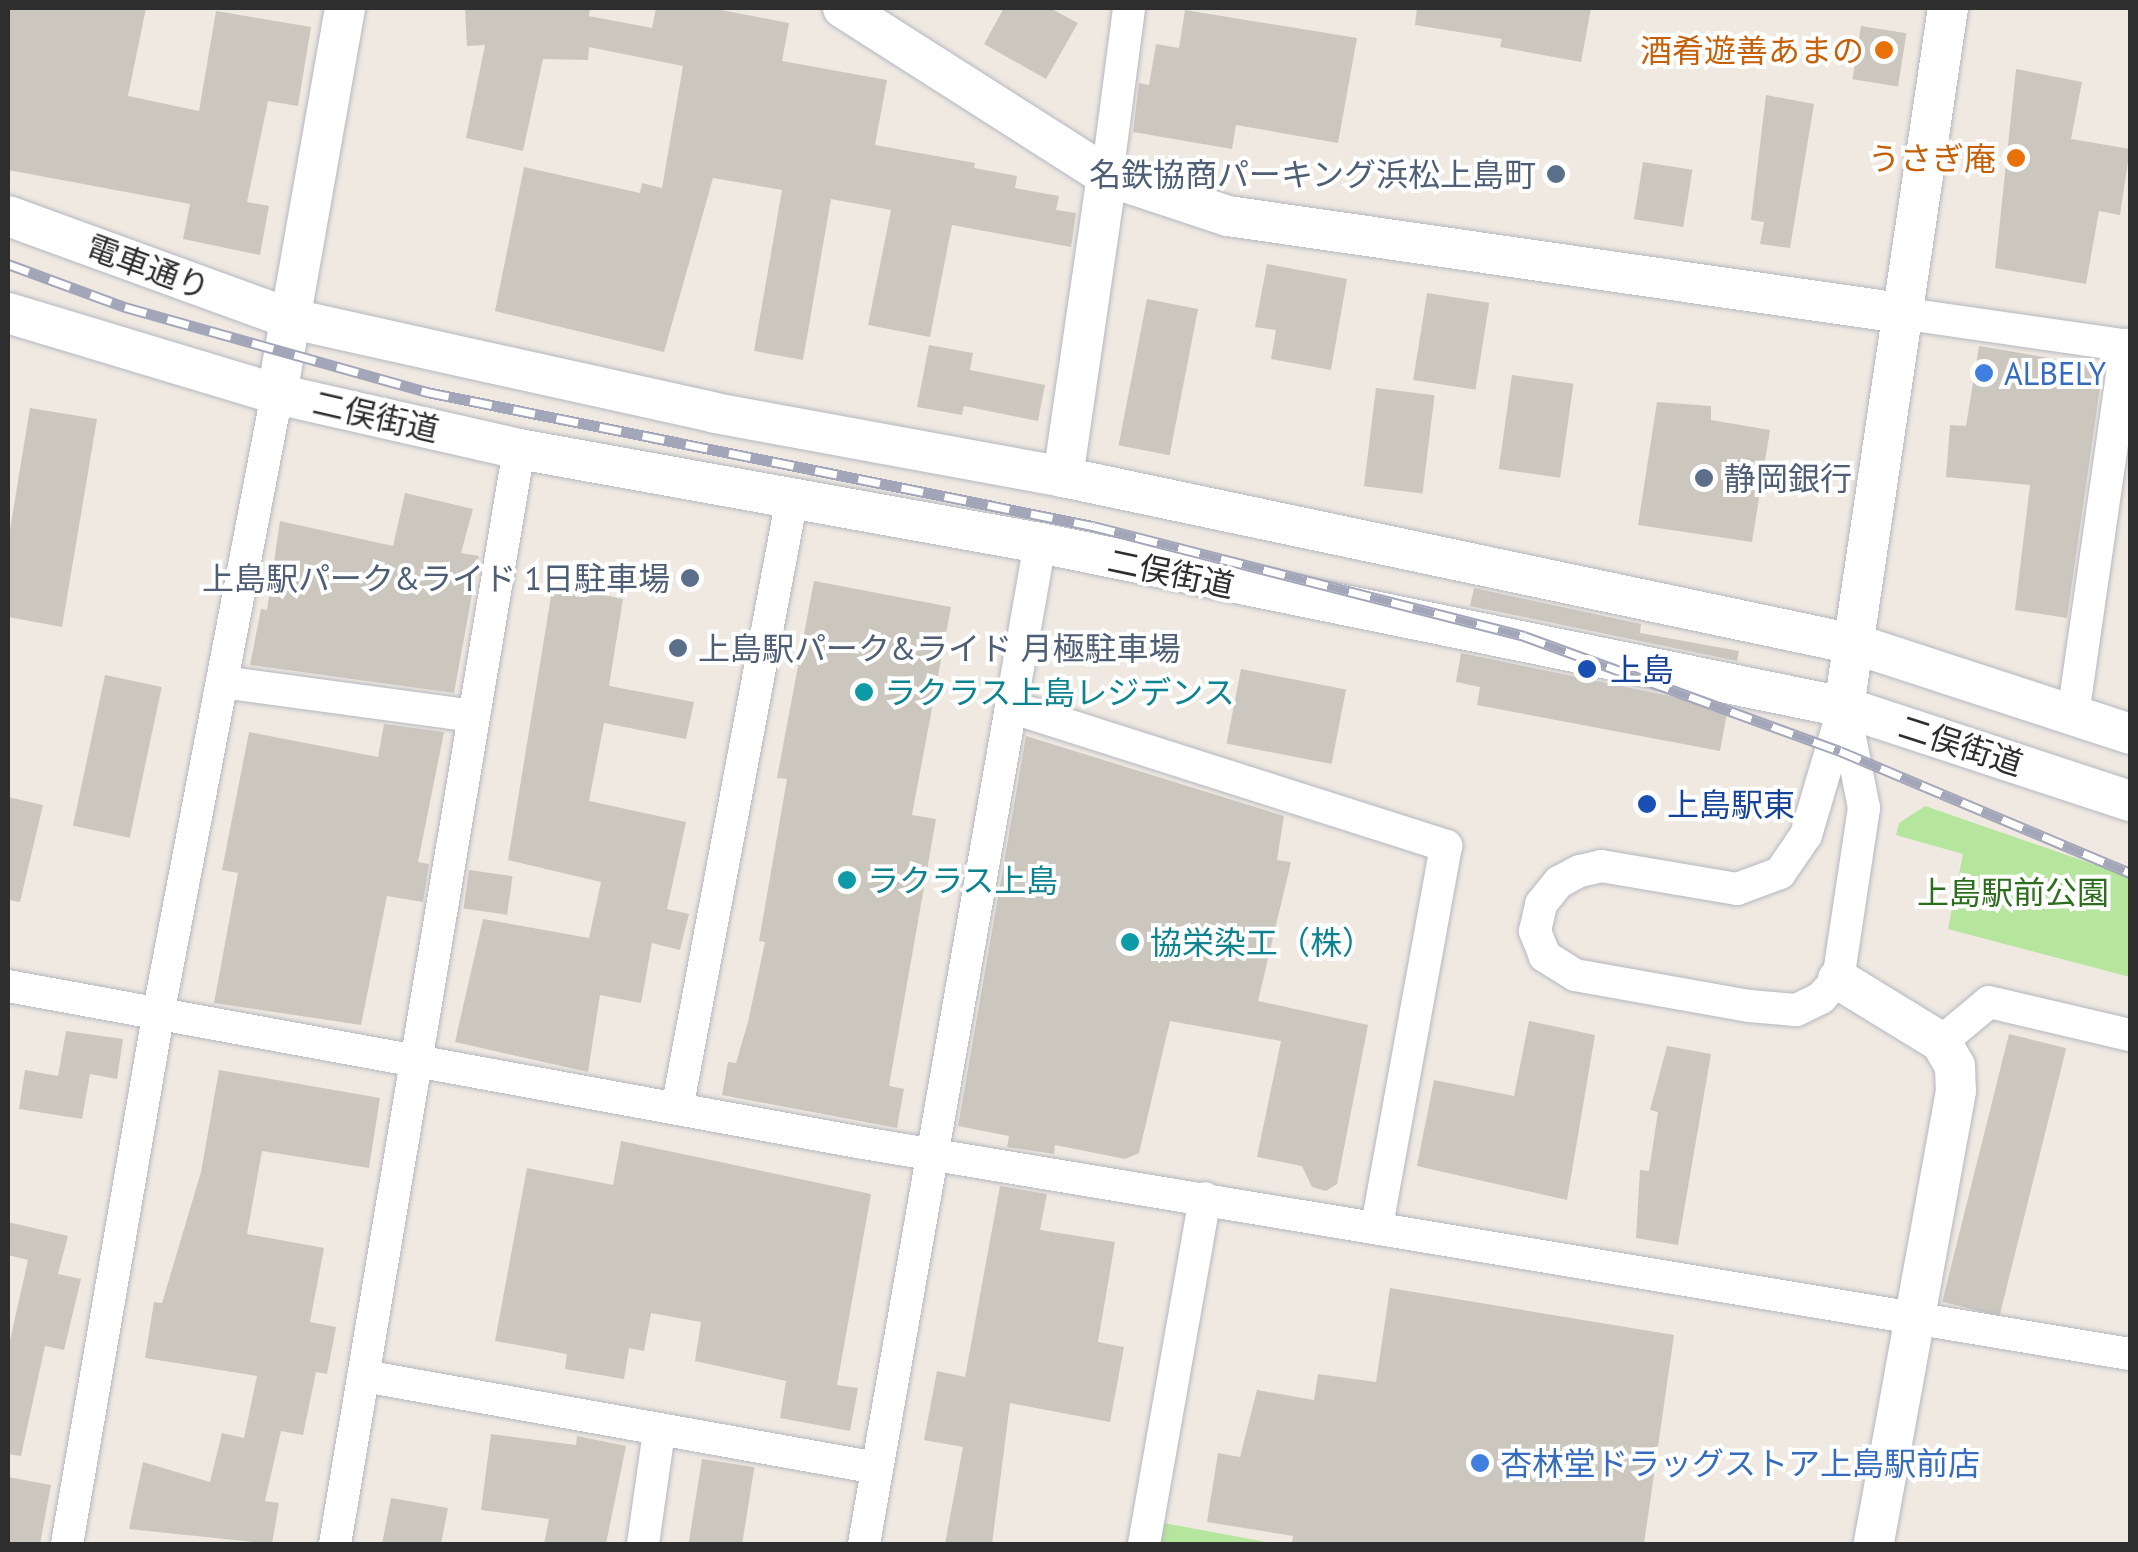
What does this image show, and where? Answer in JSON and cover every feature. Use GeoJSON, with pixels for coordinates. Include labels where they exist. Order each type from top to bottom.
{"type":"FeatureCollection","features":[{"type":"Feature","properties":{"kind":"street","name":"二俣街道"},"geometry":{"type":"LineString","coordinates":[[345,8],[277,394],[519,448],[1040,543],[1844,707],[2130,801]]}},
{"type":"Feature","properties":{"kind":"street"},"geometry":{"type":"LineString","coordinates":[[844,8],[1108,176],[1228,216],[2128,346],[2072,715]]}},
{"type":"Feature","properties":{"kind":"street"},"geometry":{"type":"LineString","coordinates":[[1064,477],[1128,8]]}},
{"type":"Feature","properties":{"kind":"street"},"geometry":{"type":"LineString","coordinates":[[1844,707],[1864,808],[1838,979],[1821,998],[1796,1010],[1749,1006],[1575,975],[1545,956],[1535,930],[1541,904],[1559,882],[1580,871],[1601,866],[1737,889],[1780,873],[1806,834],[1858,645],[1948,8]]}},
{"type":"Feature","properties":{"kind":"street","name":"電車通り"},"geometry":{"type":"LineString","coordinates":[[8,216],[288,318]]}},
{"type":"Feature","properties":{"kind":"street"},"geometry":{"type":"LineString","coordinates":[[8,313],[277,394],[159,1010],[68,1544]]}},
{"type":"Feature","properties":{"kind":"street","name":"二俣街道"},"geometry":{"type":"LineString","coordinates":[[288,318],[716,412],[1064,477],[1858,645],[2130,734]]}},
{"type":"Feature","properties":{"kind":"street"},"geometry":{"type":"LineString","coordinates":[[335,1544],[419,1065],[472,716],[519,448]]}},
{"type":"Feature","properties":{"kind":"street"},"geometry":{"type":"LineString","coordinates":[[678,1109],[792,498]]}},
{"type":"Feature","properties":{"kind":"street"},"geometry":{"type":"LineString","coordinates":[[864,1544],[1040,543]]}},
{"type":"Feature","properties":{"kind":"street"},"geometry":{"type":"LineString","coordinates":[[222,682],[472,716]]}},
{"type":"Feature","properties":{"kind":"street"},"geometry":{"type":"LineString","coordinates":[[1011,707],[1446,846],[1377,1227]]}},
{"type":"Feature","properties":{"kind":"street"},"geometry":{"type":"LineString","coordinates":[[1838,979],[1941,1042],[1954,1066],[1956,1091],[1874,1544]]}},
{"type":"Feature","properties":{"kind":"street"},"geometry":{"type":"LineString","coordinates":[[8,986],[159,1010],[419,1065],[2130,1354]]}},
{"type":"Feature","properties":{"kind":"street"},"geometry":{"type":"LineString","coordinates":[[1941,1042],[1989,1002],[2130,1036]]}},
{"type":"Feature","properties":{"kind":"street"},"geometry":{"type":"LineString","coordinates":[[1144,1544],[1205,1198]]}},
{"type":"Feature","properties":{"kind":"street"},"geometry":{"type":"LineString","coordinates":[[364,1376],[659,1432],[877,1468]]}},
{"type":"Feature","properties":{"kind":"street"},"geometry":{"type":"LineString","coordinates":[[644,1544],[659,1432]]}},
{"type":"Feature","properties":{"kind":"green space","name":"上島駅前公園"},"geometry":{"type":"Polygon","coordinates":[[[1925,806],[2130,877],[2130,977],[1948,929],[1963,854],[1896,835],[1899,823],[1925,806]]]}},
{"type":"Feature","properties":{"kind":"green space"},"geometry":{"type":"Polygon","coordinates":[[[1158,1522],[1278,1544],[1154,1544],[1158,1522]]]}},
{"type":"Feature","properties":{"kind":"building"},"geometry":{"type":"Polygon","coordinates":[[[8,8],[146,8],[128,96],[199,111],[216,11],[311,27],[298,106],[268,101],[247,202],[269,206],[260,255],[183,239],[190,204],[8,170],[8,8]]]}},
{"type":"Feature","properties":{"kind":"building"},"geometry":{"type":"Polygon","coordinates":[[[465,8],[590,8],[589,16],[652,28],[656,8],[711,8],[789,23],[782,61],[887,80],[875,145],[975,163],[974,168],[1017,176],[1015,188],[1059,196],[1056,210],[1076,213],[1071,247],[952,225],[930,337],[868,325],[891,210],[831,199],[803,360],[754,351],[782,190],[713,178],[664,352],[495,311],[524,167],[640,193],[642,183],[662,188],[683,66],[589,47],[588,60],[543,59],[523,151],[466,138],[485,45],[467,46],[465,8]]]}},
{"type":"Feature","properties":{"kind":"building"},"geometry":{"type":"Polygon","coordinates":[[[1004,8],[1050,8],[1078,23],[1046,79],[984,44],[1004,8]]]}},
{"type":"Feature","properties":{"kind":"building"},"geometry":{"type":"Polygon","coordinates":[[[1417,8],[1591,8],[1581,62],[1500,47],[1502,39],[1415,25],[1417,8]]]}},
{"type":"Feature","properties":{"kind":"building"},"geometry":{"type":"Polygon","coordinates":[[[1185,10],[1357,38],[1338,143],[1236,125],[1232,149],[1133,132],[1139,83],[1149,85],[1156,44],[1179,48],[1185,10]]]}},
{"type":"Feature","properties":{"kind":"building"},"geometry":{"type":"Polygon","coordinates":[[[1861,26],[1906,33],[1898,87],[1853,79],[1861,26]]]}},
{"type":"Feature","properties":{"kind":"building"},"geometry":{"type":"Polygon","coordinates":[[[2016,69],[2082,82],[2071,139],[2130,149],[2120,215],[2099,211],[2086,284],[1995,268],[2016,69]]]}},
{"type":"Feature","properties":{"kind":"building"},"geometry":{"type":"Polygon","coordinates":[[[1766,95],[1814,104],[1790,248],[1760,244],[1764,222],[1751,220],[1766,95]]]}},
{"type":"Feature","properties":{"kind":"building"},"geometry":{"type":"Polygon","coordinates":[[[1643,162],[1692,170],[1683,227],[1634,219],[1643,162]]]}},
{"type":"Feature","properties":{"kind":"building"},"geometry":{"type":"Polygon","coordinates":[[[1267,264],[1347,279],[1331,370],[1271,359],[1276,330],[1255,327],[1267,264]]]}},
{"type":"Feature","properties":{"kind":"building"},"geometry":{"type":"Polygon","coordinates":[[[1427,293],[1489,303],[1475,390],[1413,380],[1427,293]]]}},
{"type":"Feature","properties":{"kind":"building"},"geometry":{"type":"Polygon","coordinates":[[[1147,299],[1198,309],[1170,455],[1119,445],[1147,299]]]}},
{"type":"Feature","properties":{"kind":"building"},"geometry":{"type":"Polygon","coordinates":[[[929,345],[973,353],[970,370],[1045,385],[1038,421],[964,406],[962,415],[917,407],[929,345]]]}},
{"type":"Feature","properties":{"kind":"building"},"geometry":{"type":"Polygon","coordinates":[[[1979,346],[2103,367],[2067,618],[2015,610],[2030,485],[1946,477],[1950,425],[1966,426],[1979,346]]]}},
{"type":"Feature","properties":{"kind":"building"},"geometry":{"type":"Polygon","coordinates":[[[1512,375],[1573,384],[1560,478],[1499,469],[1512,375]]]}},
{"type":"Feature","properties":{"kind":"building"},"geometry":{"type":"Polygon","coordinates":[[[1376,388],[1435,395],[1422,493],[1364,486],[1376,388]]]}},
{"type":"Feature","properties":{"kind":"building","name":"静岡銀行"},"geometry":{"type":"Polygon","coordinates":[[[1657,402],[1711,406],[1711,420],[1770,430],[1752,542],[1638,525],[1657,402]]]}},
{"type":"Feature","properties":{"kind":"building"},"geometry":{"type":"Polygon","coordinates":[[[30,408],[97,419],[62,627],[8,617],[8,542],[30,408]]]}},
{"type":"Feature","properties":{"kind":"building"},"geometry":{"type":"Polygon","coordinates":[[[405,493],[473,509],[461,553],[479,556],[454,693],[250,665],[261,609],[267,610],[280,521],[393,546],[405,493]]]}},
{"type":"Feature","properties":{"kind":"building"},"geometry":{"type":"Polygon","coordinates":[[[814,581],[951,607],[912,815],[936,819],[889,1086],[904,1089],[897,1128],[722,1095],[728,1062],[736,1063],[748,1022],[765,942],[759,941],[787,779],[777,778],[814,581]]]}},
{"type":"Feature","properties":{"kind":"building"},"geometry":{"type":"Polygon","coordinates":[[[553,584],[623,599],[609,686],[694,702],[686,739],[604,723],[589,801],[686,822],[667,909],[689,914],[680,950],[652,943],[641,1003],[600,995],[588,1072],[455,1042],[483,919],[589,938],[601,882],[508,860],[553,584]]]}},
{"type":"Feature","properties":{"kind":"building"},"geometry":{"type":"Polygon","coordinates":[[[1474,588],[1641,624],[1640,633],[1739,651],[1737,661],[1470,606],[1474,588]]]}},
{"type":"Feature","properties":{"kind":"building"},"geometry":{"type":"Polygon","coordinates":[[[1461,653],[1728,708],[1720,751],[1477,705],[1480,687],[1456,682],[1461,653]]]}},
{"type":"Feature","properties":{"kind":"building"},"geometry":{"type":"Polygon","coordinates":[[[1241,669],[1346,689],[1332,764],[1226,744],[1241,669]]]}},
{"type":"Feature","properties":{"kind":"building"},"geometry":{"type":"Polygon","coordinates":[[[105,675],[162,687],[130,838],[73,826],[105,675]]]}},
{"type":"Feature","properties":{"kind":"building"},"geometry":{"type":"Polygon","coordinates":[[[384,724],[444,732],[418,862],[429,864],[423,902],[387,896],[361,1025],[214,1003],[238,873],[222,870],[249,732],[378,757],[384,724]]]}},
{"type":"Feature","properties":{"kind":"building","name":"協栄染工（株）"},"geometry":{"type":"Polygon","coordinates":[[[1026,736],[1284,816],[1277,860],[1291,862],[1258,1001],[1368,1025],[1337,1184],[1326,1191],[1312,1187],[1302,1166],[1257,1157],[1281,1041],[1170,1021],[1139,1153],[1125,1159],[1055,1145],[1054,1154],[1007,1147],[1009,1136],[958,1126],[1026,736]]]}},
{"type":"Feature","properties":{"kind":"building"},"geometry":{"type":"Polygon","coordinates":[[[8,797],[43,805],[20,902],[8,900],[8,797]]]}},
{"type":"Feature","properties":{"kind":"building"},"geometry":{"type":"Polygon","coordinates":[[[469,870],[513,876],[507,915],[464,909],[469,870]]]}},
{"type":"Feature","properties":{"kind":"building"},"geometry":{"type":"Polygon","coordinates":[[[1529,1021],[1595,1035],[1567,1200],[1417,1166],[1434,1080],[1514,1096],[1529,1021]]]}},
{"type":"Feature","properties":{"kind":"building"},"geometry":{"type":"Polygon","coordinates":[[[66,1031],[123,1039],[117,1079],[90,1074],[82,1119],[19,1109],[25,1070],[58,1076],[66,1031]]]}},
{"type":"Feature","properties":{"kind":"building"},"geometry":{"type":"Polygon","coordinates":[[[2009,1034],[2066,1048],[1999,1316],[1942,1302],[2009,1034]]]}},
{"type":"Feature","properties":{"kind":"building"},"geometry":{"type":"Polygon","coordinates":[[[1667,1046],[1711,1054],[1678,1245],[1636,1238],[1640,1170],[1649,1171],[1658,1112],[1650,1110],[1667,1046]]]}},
{"type":"Feature","properties":{"kind":"building"},"geometry":{"type":"Polygon","coordinates":[[[219,1070],[380,1098],[369,1168],[262,1151],[247,1234],[324,1248],[310,1322],[336,1327],[327,1374],[316,1372],[303,1435],[281,1431],[265,1501],[279,1503],[272,1544],[129,1529],[143,1462],[210,1482],[222,1433],[244,1438],[257,1376],[145,1358],[154,1302],[162,1303],[201,1172],[219,1070]]]}},
{"type":"Feature","properties":{"kind":"building"},"geometry":{"type":"Polygon","coordinates":[[[621,1141],[871,1194],[837,1385],[858,1388],[850,1431],[780,1418],[786,1381],[695,1361],[701,1322],[651,1313],[644,1351],[629,1348],[624,1379],[565,1369],[567,1354],[495,1341],[527,1168],[613,1185],[621,1141]]]}},
{"type":"Feature","properties":{"kind":"building"},"geometry":{"type":"Polygon","coordinates":[[[1000,1186],[1047,1194],[1040,1230],[1115,1242],[1098,1342],[1124,1347],[1110,1422],[1010,1403],[992,1544],[945,1544],[963,1447],[924,1440],[937,1371],[965,1377],[1000,1186]]]}},
{"type":"Feature","properties":{"kind":"building"},"geometry":{"type":"Polygon","coordinates":[[[8,1222],[68,1236],[58,1274],[81,1279],[64,1350],[45,1346],[21,1456],[8,1454],[8,1349],[28,1260],[8,1255],[8,1222]]]}},
{"type":"Feature","properties":{"kind":"building","name":"杏林堂ドラッグストア上島駅前店"},"geometry":{"type":"Polygon","coordinates":[[[1390,1288],[1674,1335],[1644,1544],[1292,1544],[1293,1536],[1207,1522],[1218,1453],[1240,1457],[1257,1390],[1314,1400],[1318,1374],[1376,1382],[1390,1288]]]}},
{"type":"Feature","properties":{"kind":"building"},"geometry":{"type":"Polygon","coordinates":[[[491,1434],[576,1445],[577,1436],[626,1446],[606,1544],[544,1544],[549,1519],[481,1510],[491,1434]]]}},
{"type":"Feature","properties":{"kind":"building"},"geometry":{"type":"Polygon","coordinates":[[[702,1459],[754,1467],[742,1544],[689,1544],[702,1459]]]}},
{"type":"Feature","properties":{"kind":"building"},"geometry":{"type":"Polygon","coordinates":[[[8,1477],[51,1485],[40,1544],[8,1544],[8,1477]]]}},
{"type":"Feature","properties":{"kind":"building"},"geometry":{"type":"Polygon","coordinates":[[[391,1498],[448,1508],[441,1544],[382,1544],[391,1498]]]}},
{"type":"Feature","properties":{"kind":"railway"},"geometry":{"type":"LineString","coordinates":[[8,264],[125,307],[427,392],[1093,526],[1524,636],[1840,751],[2130,873]]}},
{"type":"Feature","properties":{"kind":"place","name":"酒肴遊善あまの"},"geometry":{"type":"Point","coordinates":[1884,50]}},
{"type":"Feature","properties":{"kind":"place","name":"うさぎ庵"},"geometry":{"type":"Point","coordinates":[2016,158]}},
{"type":"Feature","properties":{"kind":"place","name":"名鉄協商パーキング浜松上島町"},"geometry":{"type":"Point","coordinates":[1556,174]}},
{"type":"Feature","properties":{"kind":"place","name":"ALBELY"},"geometry":{"type":"Point","coordinates":[1984,373]}},
{"type":"Feature","properties":{"kind":"place","name":"静岡銀行"},"geometry":{"type":"Point","coordinates":[1704,478]}},
{"type":"Feature","properties":{"kind":"place","name":"上島駅パーク&ライド 1日駐車場"},"geometry":{"type":"Point","coordinates":[690,578]}},
{"type":"Feature","properties":{"kind":"place","name":"上島駅パーク&ライド 月極駐車場"},"geometry":{"type":"Point","coordinates":[678,648]}},
{"type":"Feature","properties":{"kind":"place","name":"上島"},"geometry":{"type":"Point","coordinates":[1587,669]}},
{"type":"Feature","properties":{"kind":"place","name":"ラクラス上島レジデンス"},"geometry":{"type":"Point","coordinates":[864,692]}},
{"type":"Feature","properties":{"kind":"place","name":"上島駅東"},"geometry":{"type":"Point","coordinates":[1647,804]}},
{"type":"Feature","properties":{"kind":"place","name":"ラクラス上島"},"geometry":{"type":"Point","coordinates":[847,880]}},
{"type":"Feature","properties":{"kind":"place","name":"協栄染工（株）"},"geometry":{"type":"Point","coordinates":[1130,942]}},
{"type":"Feature","properties":{"kind":"place","name":"杏林堂ドラッグストア上島駅前店"},"geometry":{"type":"Point","coordinates":[1480,1463]}}]}
